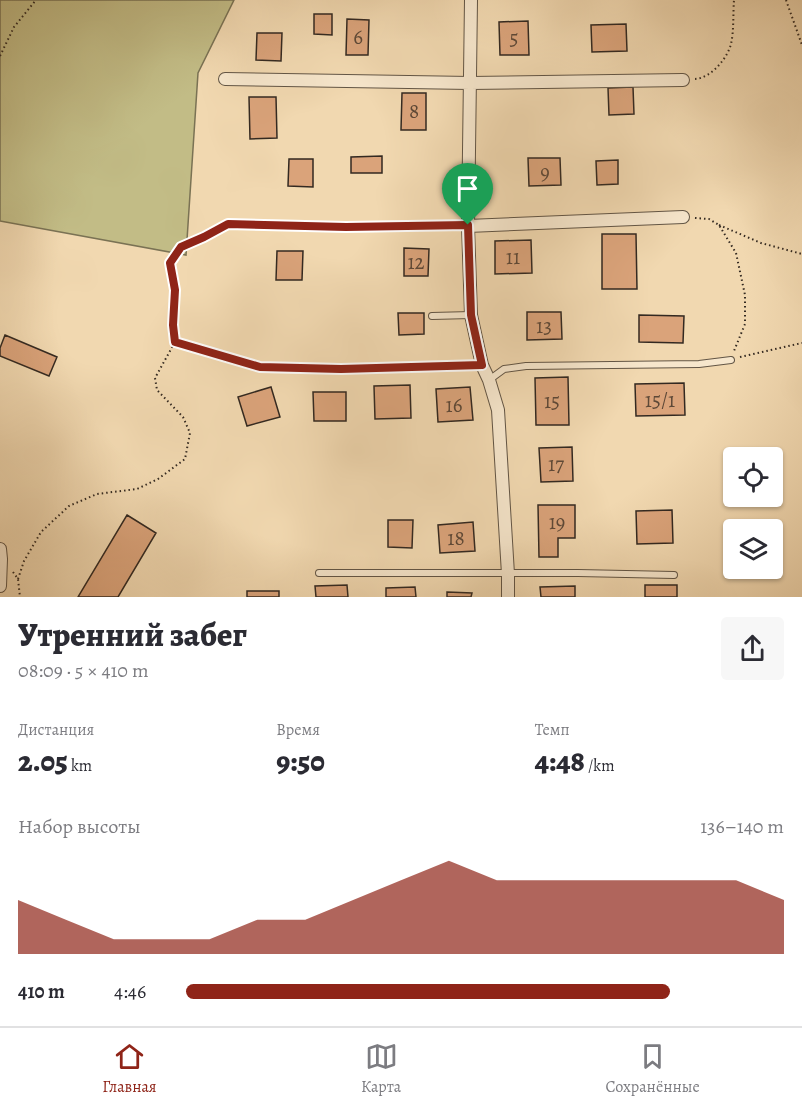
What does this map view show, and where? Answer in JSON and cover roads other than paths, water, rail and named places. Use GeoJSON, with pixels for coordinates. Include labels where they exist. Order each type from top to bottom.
{"type":"FeatureCollection","features":[{"type":"Feature","properties":{"kind":"street"},"geometry":{"type":"LineString","coordinates":[[471,0],[468,225],[471,315],[482,365],[498,410],[508,597]]}},
{"type":"Feature","properties":{"kind":"street"},"geometry":{"type":"LineString","coordinates":[[225,79],[470,83],[683,80]]}},
{"type":"Feature","properties":{"kind":"street"},"geometry":{"type":"LineString","coordinates":[[468,225],[683,217]]}},
{"type":"Feature","properties":{"kind":"street"},"geometry":{"type":"LineString","coordinates":[[0,549],[2,559],[0,586]]}},
{"type":"Feature","properties":{"kind":"lane"},"geometry":{"type":"LineString","coordinates":[[228,224],[346,227],[468,225]]}},
{"type":"Feature","properties":{"kind":"lane"},"geometry":{"type":"LineString","coordinates":[[432,316],[471,315]]}},
{"type":"Feature","properties":{"kind":"lane"},"geometry":{"type":"LineString","coordinates":[[489,380],[504,369],[526,366],[699,364],[731,360]]}},
{"type":"Feature","properties":{"kind":"lane"},"geometry":{"type":"LineString","coordinates":[[282,368],[341,369],[482,365]]}},
{"type":"Feature","properties":{"kind":"lane"},"geometry":{"type":"LineString","coordinates":[[320,573],[674,575]]}}]}
